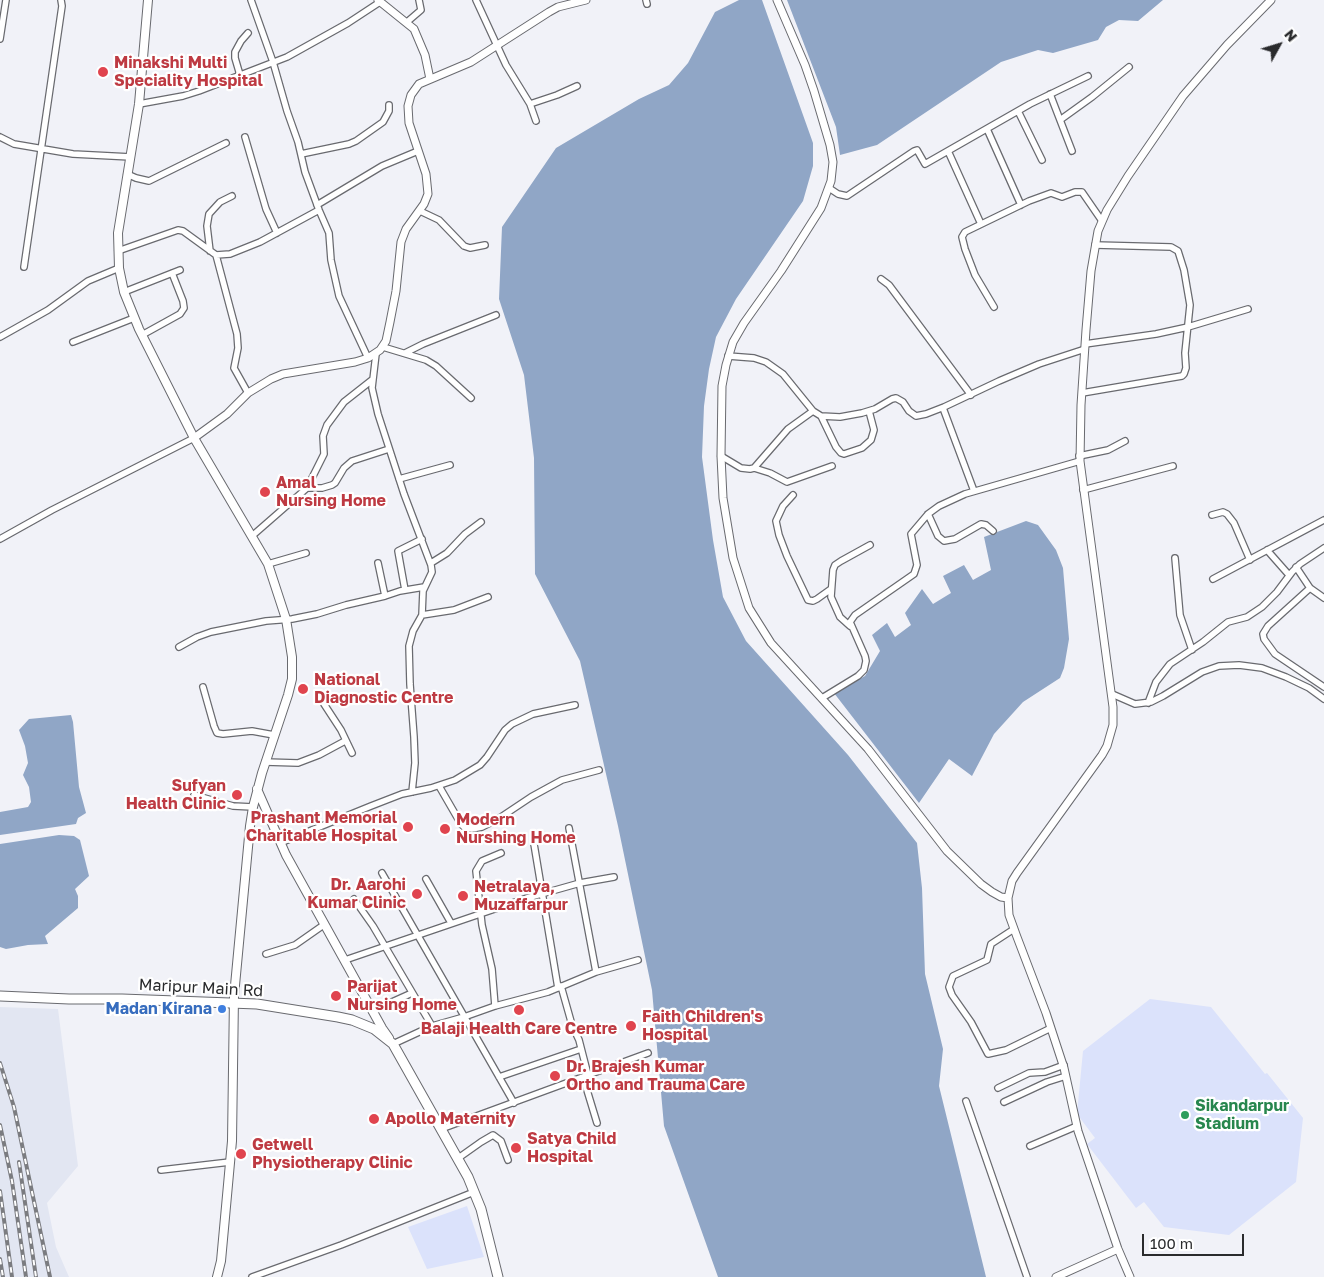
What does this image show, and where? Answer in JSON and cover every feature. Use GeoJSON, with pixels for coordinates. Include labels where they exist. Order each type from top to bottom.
{"type":"FeatureCollection","features":[{"type":"Feature","properties":{"kind":"main road"},"geometry":{"type":"LineString","coordinates":[[148,0],[139,104],[119,218],[119,268],[124,292],[142,336],[194,438],[268,564],[286,619],[292,657],[292,680],[265,762],[253,807],[234,1003],[232,1045],[234,1119],[221,1261],[217,1277]]}},
{"type":"Feature","properties":{"kind":"main road"},"geometry":{"type":"LineString","coordinates":[[258,789],[286,855],[372,1011],[441,1129],[474,1192],[481,1209],[498,1277]]}},
{"type":"Feature","properties":{"kind":"main road","name":"Maripur Main Rd"},"geometry":{"type":"LineString","coordinates":[[0,996],[234,1003],[273,1006],[352,1020],[374,1029],[393,1044]]}},
{"type":"Feature","properties":{"kind":"street"},"geometry":{"type":"LineString","coordinates":[[0,37],[6,0]]}},
{"type":"Feature","properties":{"kind":"street"},"geometry":{"type":"LineString","coordinates":[[24,267],[62,6],[61,0]]}},
{"type":"Feature","properties":{"kind":"street"},"geometry":{"type":"LineString","coordinates":[[251,0],[273,62],[318,208],[327,228],[330,239],[331,260],[339,296],[368,358]]}},
{"type":"Feature","properties":{"kind":"street"},"geometry":{"type":"LineString","coordinates":[[407,22],[421,10],[419,0]]}},
{"type":"Feature","properties":{"kind":"street"},"geometry":{"type":"LineString","coordinates":[[476,0],[506,65],[530,104],[536,121]]}},
{"type":"Feature","properties":{"kind":"street"},"geometry":{"type":"LineString","coordinates":[[0,540],[52,510],[194,438],[227,414],[248,393],[261,384],[283,374],[337,367],[376,354],[386,341],[396,291],[401,242],[406,229],[427,198],[429,187],[409,123],[409,100],[414,90],[419,84],[471,62],[549,12],[570,2],[586,0]]}},
{"type":"Feature","properties":{"kind":"street"},"geometry":{"type":"LineString","coordinates":[[777,0],[805,65],[824,120],[833,162],[829,188],[821,208],[744,323],[733,342],[728,356],[722,386],[721,456],[723,498],[730,540],[742,591],[749,608],[771,643],[868,749],[914,811],[947,851],[981,884],[1001,897],[1008,898]]}},
{"type":"Feature","properties":{"kind":"street"},"geometry":{"type":"LineString","coordinates":[[1130,1277],[1118,1249],[1077,1126],[1064,1065],[1014,929],[1008,907],[1008,898],[1012,881],[1107,746],[1113,725],[1112,694],[1079,458],[1091,271],[1095,245],[1102,221],[1111,202],[1136,163],[1187,91],[1227,44],[1271,0]]}},
{"type":"Feature","properties":{"kind":"street"},"geometry":{"type":"LineString","coordinates":[[139,104],[183,96],[273,62],[298,51],[348,23],[379,1],[414,29],[422,47],[430,79]]}},
{"type":"Feature","properties":{"kind":"street"},"geometry":{"type":"LineString","coordinates":[[240,75],[235,52],[241,40],[248,33]]}},
{"type":"Feature","properties":{"kind":"street"},"geometry":{"type":"LineString","coordinates":[[1060,120],[1129,67]]}},
{"type":"Feature","properties":{"kind":"street"},"geometry":{"type":"LineString","coordinates":[[829,188],[838,194],[848,196],[917,150],[925,164],[1018,111],[1088,76]]}},
{"type":"Feature","properties":{"kind":"street"},"geometry":{"type":"LineString","coordinates":[[530,104],[577,86]]}},
{"type":"Feature","properties":{"kind":"street"},"geometry":{"type":"LineString","coordinates":[[1050,94],[1072,151]]}},
{"type":"Feature","properties":{"kind":"street"},"geometry":{"type":"LineString","coordinates":[[301,154],[349,144],[383,122],[389,112],[389,105]]}},
{"type":"Feature","properties":{"kind":"street"},"geometry":{"type":"LineString","coordinates":[[1018,111],[1042,160]]}},
{"type":"Feature","properties":{"kind":"street"},"geometry":{"type":"LineString","coordinates":[[987,129],[1022,205]]}},
{"type":"Feature","properties":{"kind":"street"},"geometry":{"type":"LineString","coordinates":[[0,137],[14,144],[41,149],[84,155],[131,157]]}},
{"type":"Feature","properties":{"kind":"street"},"geometry":{"type":"LineString","coordinates":[[245,137],[266,209],[277,233]]}},
{"type":"Feature","properties":{"kind":"street"},"geometry":{"type":"LineString","coordinates":[[127,174],[149,181],[226,143]]}},
{"type":"Feature","properties":{"kind":"street"},"geometry":{"type":"LineString","coordinates":[[216,255],[238,251],[277,233],[382,166],[418,151]]}},
{"type":"Feature","properties":{"kind":"street"},"geometry":{"type":"LineString","coordinates":[[948,151],[981,224]]}},
{"type":"Feature","properties":{"kind":"street"},"geometry":{"type":"LineString","coordinates":[[994,307],[976,275],[963,242],[962,237],[965,232],[1051,193],[1062,197],[1078,191],[1084,194],[1102,221]]}},
{"type":"Feature","properties":{"kind":"street"},"geometry":{"type":"LineString","coordinates":[[210,251],[207,226],[209,214],[220,202],[232,196]]}},
{"type":"Feature","properties":{"kind":"street"},"geometry":{"type":"LineString","coordinates":[[420,211],[439,220],[464,246],[470,248],[485,245]]}},
{"type":"Feature","properties":{"kind":"street"},"geometry":{"type":"LineString","coordinates":[[118,251],[178,230],[183,231],[216,255],[237,334],[238,348],[234,368],[248,393]]}},
{"type":"Feature","properties":{"kind":"street"},"geometry":{"type":"LineString","coordinates":[[1082,392],[1184,374],[1186,368],[1185,353],[1190,305],[1179,253],[1171,247],[1095,245]]}},
{"type":"Feature","properties":{"kind":"street"},"geometry":{"type":"LineString","coordinates":[[0,337],[48,310],[88,282],[119,268]]}},
{"type":"Feature","properties":{"kind":"street"},"geometry":{"type":"LineString","coordinates":[[124,292],[180,270]]}},
{"type":"Feature","properties":{"kind":"street"},"geometry":{"type":"LineString","coordinates":[[142,336],[180,314],[184,308],[172,273]]}},
{"type":"Feature","properties":{"kind":"street"},"geometry":{"type":"LineString","coordinates":[[881,279],[889,285],[972,395]]}},
{"type":"Feature","properties":{"kind":"street"},"geometry":{"type":"LineString","coordinates":[[728,356],[754,358],[766,362],[790,382],[813,411],[821,416],[840,417],[869,411],[888,400],[896,398],[903,402],[909,411],[916,416],[942,408],[999,381],[1085,347],[1188,327],[1248,309]]}},
{"type":"Feature","properties":{"kind":"street"},"geometry":{"type":"LineString","coordinates":[[405,353],[422,344],[496,315]]}},
{"type":"Feature","properties":{"kind":"street"},"geometry":{"type":"LineString","coordinates":[[73,342],[134,318]]}},
{"type":"Feature","properties":{"kind":"street"},"geometry":{"type":"LineString","coordinates":[[383,347],[426,360],[471,398]]}},
{"type":"Feature","properties":{"kind":"street"},"geometry":{"type":"LineString","coordinates":[[376,354],[372,380],[373,395],[389,449],[432,572],[424,587],[422,615],[413,631],[409,646],[410,694],[414,737],[412,792]]}},
{"type":"Feature","properties":{"kind":"street"},"geometry":{"type":"LineString","coordinates":[[252,536],[307,488],[324,454],[323,436],[328,424],[344,402],[372,380]]}},
{"type":"Feature","properties":{"kind":"street"},"geometry":{"type":"LineString","coordinates":[[942,408],[974,492]]}},
{"type":"Feature","properties":{"kind":"street"},"geometry":{"type":"LineString","coordinates":[[721,456],[741,468],[750,470],[754,468],[788,429],[813,411]]}},
{"type":"Feature","properties":{"kind":"street"},"geometry":{"type":"LineString","coordinates":[[821,416],[836,447],[844,454],[862,448],[870,440],[874,430],[869,411]]}},
{"type":"Feature","properties":{"kind":"street"},"geometry":{"type":"LineString","coordinates":[[850,626],[850,622],[855,615],[914,574],[916,565],[911,534],[928,514],[947,502],[1108,450],[1125,441]]}},
{"type":"Feature","properties":{"kind":"street"},"geometry":{"type":"LineString","coordinates":[[307,488],[332,485],[344,468],[352,461],[389,449]]}},
{"type":"Feature","properties":{"kind":"street"},"geometry":{"type":"LineString","coordinates":[[399,479],[450,465]]}},
{"type":"Feature","properties":{"kind":"street"},"geometry":{"type":"LineString","coordinates":[[754,468],[770,473],[787,482],[800,479],[832,466]]}},
{"type":"Feature","properties":{"kind":"street"},"geometry":{"type":"LineString","coordinates":[[1082,490],[1173,466]]}},
{"type":"Feature","properties":{"kind":"street"},"geometry":{"type":"LineString","coordinates":[[793,495],[783,506],[776,521],[787,556],[808,600],[818,599],[831,589]]}},
{"type":"Feature","properties":{"kind":"street"},"geometry":{"type":"LineString","coordinates":[[1212,515],[1223,512],[1227,514],[1236,528],[1250,560]]}},
{"type":"Feature","properties":{"kind":"street"},"geometry":{"type":"LineString","coordinates":[[928,514],[938,536],[944,541],[955,539],[981,524],[986,525],[993,531]]}},
{"type":"Feature","properties":{"kind":"street"},"geometry":{"type":"LineString","coordinates":[[1213,579],[1324,520]]}},
{"type":"Feature","properties":{"kind":"street"},"geometry":{"type":"LineString","coordinates":[[430,563],[447,553],[465,534],[481,522]]}},
{"type":"Feature","properties":{"kind":"street"},"geometry":{"type":"LineString","coordinates":[[405,590],[398,551],[422,539]]}},
{"type":"Feature","properties":{"kind":"street"},"geometry":{"type":"LineString","coordinates":[[822,698],[858,676],[864,670],[865,656],[850,626],[836,610],[831,597],[831,589],[835,565],[870,546]]}},
{"type":"Feature","properties":{"kind":"street"},"geometry":{"type":"LineString","coordinates":[[1148,703],[1156,682],[1170,664],[1192,650],[1228,622],[1247,617],[1262,607],[1296,567],[1324,548]]}},
{"type":"Feature","properties":{"kind":"street"},"geometry":{"type":"LineString","coordinates":[[1267,550],[1289,575]]}},
{"type":"Feature","properties":{"kind":"street"},"geometry":{"type":"LineString","coordinates":[[268,564],[306,552]]}},
{"type":"Feature","properties":{"kind":"street"},"geometry":{"type":"LineString","coordinates":[[1175,558],[1180,615],[1192,650]]}},
{"type":"Feature","properties":{"kind":"street"},"geometry":{"type":"LineString","coordinates":[[378,563],[385,596]]}},
{"type":"Feature","properties":{"kind":"street"},"geometry":{"type":"LineString","coordinates":[[1296,567],[1310,588],[1324,598]]}},
{"type":"Feature","properties":{"kind":"street"},"geometry":{"type":"LineString","coordinates":[[179,647],[211,632],[266,621],[317,614],[405,590],[424,587]]}},
{"type":"Feature","properties":{"kind":"street"},"geometry":{"type":"LineString","coordinates":[[1310,588],[1268,626],[1263,634],[1275,654],[1324,687]]}},
{"type":"Feature","properties":{"kind":"street"},"geometry":{"type":"LineString","coordinates":[[422,615],[454,610],[488,597]]}},
{"type":"Feature","properties":{"kind":"street"},"geometry":{"type":"LineString","coordinates":[[1112,694],[1135,704],[1148,703],[1202,672],[1220,666],[1239,665],[1262,668],[1280,674],[1303,685],[1324,699]]}},
{"type":"Feature","properties":{"kind":"street"},"geometry":{"type":"LineString","coordinates":[[203,687],[217,732],[223,734],[252,731],[274,735]]}},
{"type":"Feature","properties":{"kind":"street"},"geometry":{"type":"LineString","coordinates":[[324,704],[341,730],[352,752]]}},
{"type":"Feature","properties":{"kind":"street"},"geometry":{"type":"LineString","coordinates":[[280,842],[351,813],[412,792],[455,780],[480,764],[487,757],[504,730],[512,724],[533,714],[575,705]]}},
{"type":"Feature","properties":{"kind":"street"},"geometry":{"type":"LineString","coordinates":[[265,762],[283,764],[298,762],[319,755],[346,741]]}},
{"type":"Feature","properties":{"kind":"street"},"geometry":{"type":"LineString","coordinates":[[439,786],[461,824],[472,829],[482,827],[498,819],[531,797],[562,780],[600,770]]}},
{"type":"Feature","properties":{"kind":"street"},"geometry":{"type":"LineString","coordinates":[[194,795],[233,806],[253,807]]}},
{"type":"Feature","properties":{"kind":"street"},"geometry":{"type":"LineString","coordinates":[[569,828],[596,972]]}},
{"type":"Feature","properties":{"kind":"street"},"geometry":{"type":"LineString","coordinates":[[534,844],[560,987],[581,1049],[597,1123]]}},
{"type":"Feature","properties":{"kind":"street"},"geometry":{"type":"LineString","coordinates":[[495,1006],[492,969],[484,936],[476,871],[482,861],[501,853]]}},
{"type":"Feature","properties":{"kind":"street"},"geometry":{"type":"LineString","coordinates":[[382,873],[514,1103]]}},
{"type":"Feature","properties":{"kind":"street"},"geometry":{"type":"LineString","coordinates":[[345,960],[481,913],[580,883],[614,877]]}},
{"type":"Feature","properties":{"kind":"street"},"geometry":{"type":"LineString","coordinates":[[426,880],[451,923]]}},
{"type":"Feature","properties":{"kind":"street"},"geometry":{"type":"LineString","coordinates":[[354,899],[373,926],[432,1026]]}},
{"type":"Feature","properties":{"kind":"street"},"geometry":{"type":"LineString","coordinates":[[266,954],[295,945],[325,924]]}},
{"type":"Feature","properties":{"kind":"street"},"geometry":{"type":"LineString","coordinates":[[1014,929],[991,944],[987,960],[953,976],[950,987],[952,995],[971,1022],[988,1054],[1006,1050],[1051,1028]]}},
{"type":"Feature","properties":{"kind":"street"},"geometry":{"type":"LineString","coordinates":[[393,1044],[432,1026],[548,992],[596,972],[638,960]]}},
{"type":"Feature","properties":{"kind":"street"},"geometry":{"type":"LineString","coordinates":[[372,1011],[412,992]]}},
{"type":"Feature","properties":{"kind":"street"},"geometry":{"type":"LineString","coordinates":[[499,1077],[581,1049]]}},
{"type":"Feature","properties":{"kind":"street"},"geometry":{"type":"LineString","coordinates":[[441,1129],[648,1052]]}},
{"type":"Feature","properties":{"kind":"street"},"geometry":{"type":"LineString","coordinates":[[998,1088],[1029,1073],[1045,1072],[1064,1065]]}},
{"type":"Feature","properties":{"kind":"street"},"geometry":{"type":"LineString","coordinates":[[1004,1102],[1047,1082],[1066,1076]]}},
{"type":"Feature","properties":{"kind":"street"},"geometry":{"type":"LineString","coordinates":[[966,1101],[1027,1277]]}},
{"type":"Feature","properties":{"kind":"street"},"geometry":{"type":"LineString","coordinates":[[1030,1146],[1077,1126]]}},
{"type":"Feature","properties":{"kind":"street"},"geometry":{"type":"LineString","coordinates":[[457,1159],[493,1135],[501,1141],[508,1160]]}},
{"type":"Feature","properties":{"kind":"street"},"geometry":{"type":"LineString","coordinates":[[161,1170],[230,1162]]}},
{"type":"Feature","properties":{"kind":"street"},"geometry":{"type":"LineString","coordinates":[[252,1277],[341,1245],[474,1192]]}},
{"type":"Feature","properties":{"kind":"street"},"geometry":{"type":"LineString","coordinates":[[1056,1277],[1118,1249]]}},
{"type":"Feature","properties":{"kind":"shaded area"},"geometry":{"type":"Polygon","coordinates":[[[739,0],[762,0],[813,143],[813,166],[803,201],[736,299],[716,337],[709,369],[704,406],[702,457],[723,597],[746,641],[848,755],[917,843],[922,888],[925,974],[943,1049],[939,1086],[986,1277],[718,1277],[664,1126],[652,990],[618,826],[580,661],[535,574],[534,458],[524,375],[499,299],[502,227],[556,148],[639,99],[669,85],[688,63],[715,12],[739,0]]]}},
{"type":"Feature","properties":{"kind":"shaded area"},"geometry":{"type":"Polygon","coordinates":[[[787,0],[1163,0],[1138,21],[1119,20],[1106,27],[1098,40],[1053,53],[1038,50],[1001,62],[877,145],[840,155],[836,127],[787,0]]]}},
{"type":"Feature","properties":{"kind":"shaded area"},"geometry":{"type":"Polygon","coordinates":[[[1026,521],[1038,525],[1056,550],[1063,568],[1069,639],[1064,668],[1060,678],[1023,702],[994,734],[972,776],[949,759],[919,803],[834,693],[865,676],[880,651],[872,635],[887,623],[895,637],[911,625],[905,613],[922,589],[933,604],[951,593],[943,576],[964,565],[973,580],[991,570],[984,537],[1026,521]]]}},
{"type":"Feature","properties":{"kind":"shaded area"},"geometry":{"type":"Polygon","coordinates":[[[71,715],[79,787],[86,813],[78,818],[76,824],[0,835],[0,812],[28,807],[31,802],[29,787],[23,775],[28,763],[25,746],[19,730],[29,719],[71,715]]]}},
{"type":"Feature","properties":{"kind":"shaded area"},"geometry":{"type":"Polygon","coordinates":[[[59,835],[74,836],[80,840],[89,876],[75,889],[78,896],[78,908],[45,936],[48,944],[6,949],[0,947],[0,844],[59,835]]]}},
{"type":"Feature","properties":{"kind":"shaded area"},"geometry":{"type":"Polygon","coordinates":[[[1150,999],[1211,1007],[1303,1118],[1296,1182],[1229,1235],[1164,1227],[1144,1202],[1136,1208],[1087,1144],[1095,1138],[1077,1114],[1083,1051],[1150,999]]]}},
{"type":"Feature","properties":{"kind":"shaded area"},"geometry":{"type":"Polygon","coordinates":[[[0,1007],[58,1009],[78,1166],[47,1203],[56,1247],[69,1277],[0,1277],[0,1007]]]}},
{"type":"Feature","properties":{"kind":"shaded area"},"geometry":{"type":"Polygon","coordinates":[[[467,1206],[484,1257],[427,1269],[408,1227],[467,1206]]]}},
{"type":"Feature","properties":{"kind":"railway"},"geometry":{"type":"LineString","coordinates":[[0,1063],[14,1107],[50,1277]]}},
{"type":"Feature","properties":{"kind":"railway"},"geometry":{"type":"LineString","coordinates":[[0,1125],[12,1181],[26,1277]]}},
{"type":"Feature","properties":{"kind":"railway"},"geometry":{"type":"LineString","coordinates":[[19,1162],[36,1277]]}},
{"type":"Feature","properties":{"kind":"railway"},"geometry":{"type":"LineString","coordinates":[[0,1191],[12,1277]]}},
{"type":"Feature","properties":{"kind":"railway"},"geometry":{"type":"LineString","coordinates":[[0,1259],[3,1277]]}},
{"type":"Feature","properties":{"kind":"place","name":"Minakshi Multi Speciality Hospital"},"geometry":{"type":"Point","coordinates":[103,72]}},
{"type":"Feature","properties":{"kind":"place","name":"Amal Nursing Home"},"geometry":{"type":"Point","coordinates":[265,492]}},
{"type":"Feature","properties":{"kind":"place","name":"National Diagnostic Centre"},"geometry":{"type":"Point","coordinates":[303,689]}},
{"type":"Feature","properties":{"kind":"place","name":"Sufyan Health Clinic"},"geometry":{"type":"Point","coordinates":[237,795]}},
{"type":"Feature","properties":{"kind":"place","name":"Prashant Memorial Charitable Hospital"},"geometry":{"type":"Point","coordinates":[408,827]}},
{"type":"Feature","properties":{"kind":"place","name":"Modern Nurshing Home"},"geometry":{"type":"Point","coordinates":[445,829]}},
{"type":"Feature","properties":{"kind":"place","name":"Dr. Aarohi Kumar Clinic"},"geometry":{"type":"Point","coordinates":[417,894]}},
{"type":"Feature","properties":{"kind":"place","name":"Netralaya, Muzaffarpur"},"geometry":{"type":"Point","coordinates":[463,896]}},
{"type":"Feature","properties":{"kind":"place","name":"Parijat Nursing Home"},"geometry":{"type":"Point","coordinates":[336,996]}},
{"type":"Feature","properties":{"kind":"place","name":"Madan Kirana"},"geometry":{"type":"Point","coordinates":[222,1009]}},
{"type":"Feature","properties":{"kind":"place","name":"Balaji Health Care Centre"},"geometry":{"type":"Point","coordinates":[519,1010]}},
{"type":"Feature","properties":{"kind":"place","name":"Faith Children's Hospital"},"geometry":{"type":"Point","coordinates":[631,1026]}},
{"type":"Feature","properties":{"kind":"place","name":"Dr. Brajesh Kumar Ortho and Trauma Care"},"geometry":{"type":"Point","coordinates":[555,1076]}},
{"type":"Feature","properties":{"kind":"place","name":"Sikandarpur Stadium"},"geometry":{"type":"Point","coordinates":[1185,1115]}},
{"type":"Feature","properties":{"kind":"place","name":"Apollo Maternity"},"geometry":{"type":"Point","coordinates":[374,1119]}},
{"type":"Feature","properties":{"kind":"place","name":"Satya Child Hospital"},"geometry":{"type":"Point","coordinates":[516,1148]}},
{"type":"Feature","properties":{"kind":"place","name":"Getwell Physiotherapy Clinic"},"geometry":{"type":"Point","coordinates":[241,1154]}}]}
